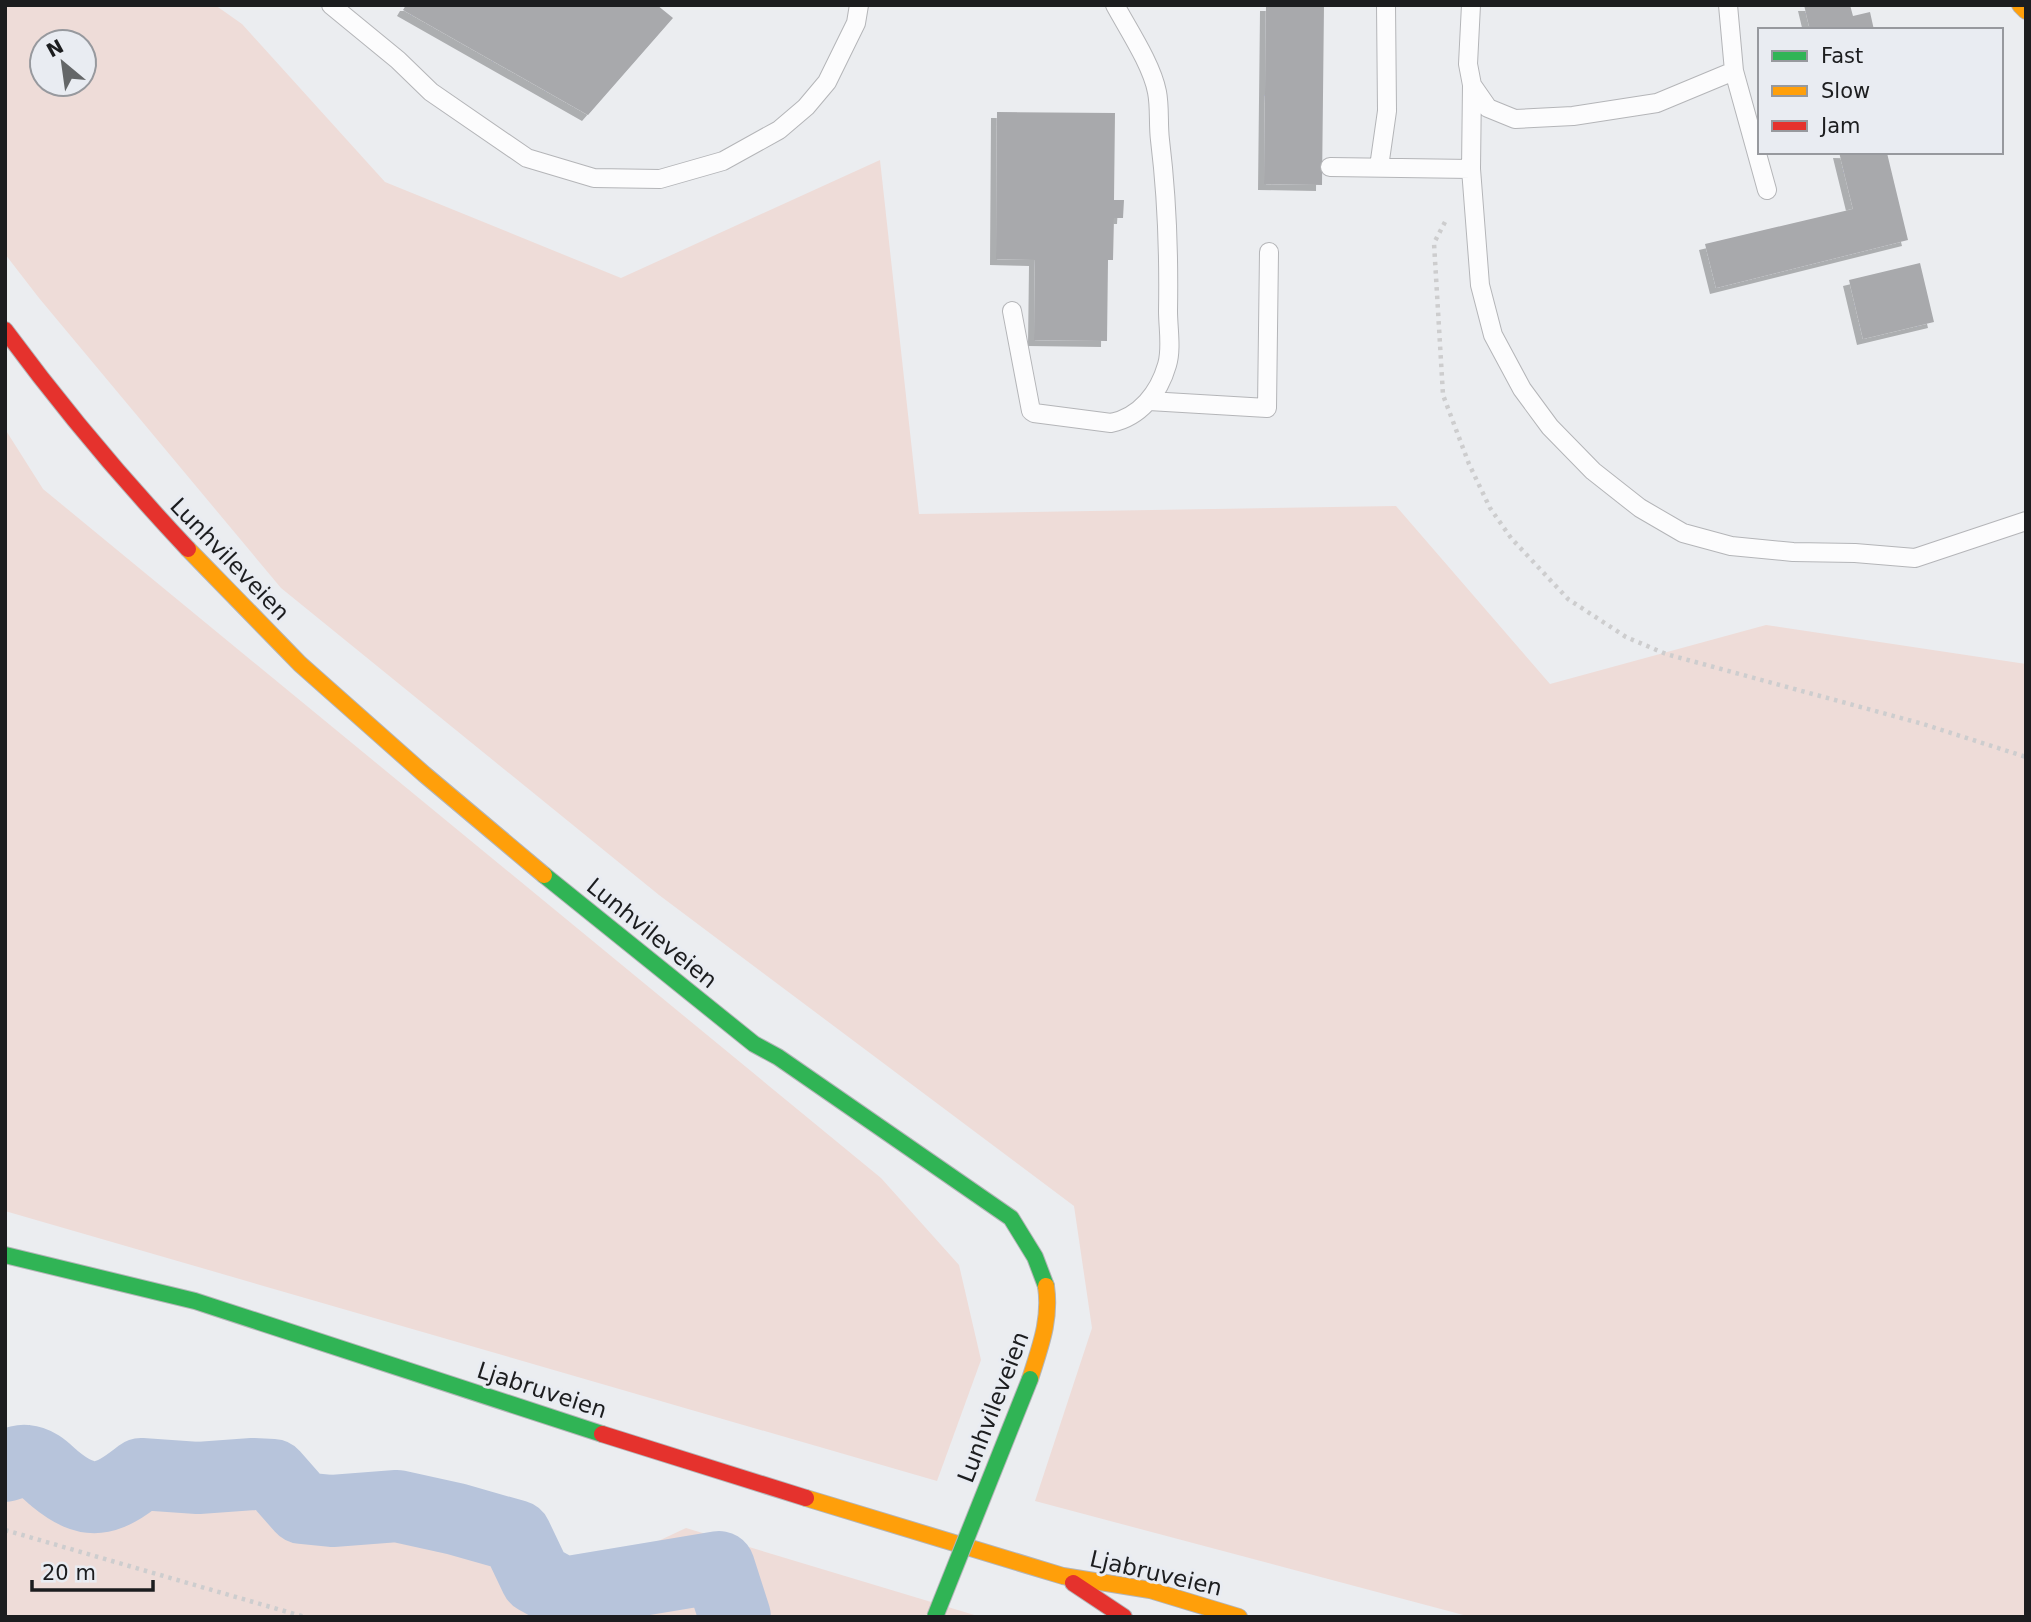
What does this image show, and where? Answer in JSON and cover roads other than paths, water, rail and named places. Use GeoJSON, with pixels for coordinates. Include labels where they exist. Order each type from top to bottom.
{"type":"FeatureCollection","features":[{"type":"Feature","properties":{"kind":"main road"},"geometry":{"type":"LineString","coordinates":[[2020,5],[2026,11]]}},
{"type":"Feature","properties":{"kind":"main road","name":"Lunhvileveien"},"geometry":{"type":"LineString","coordinates":[[5,330],[63,404],[191,553],[300,664],[404,756],[576,902],[754,1044],[778,1057],[1011,1218],[1035,1256],[1043,1276],[1048,1298],[1047,1329],[1030,1379],[935,1617]]}},
{"type":"Feature","properties":{"kind":"main road","name":"Ljabruveien"},"geometry":{"type":"LineString","coordinates":[[5,1255],[195,1301],[715,1469],[1063,1576],[1150,1590],[1239,1617]]}},
{"type":"Feature","properties":{"kind":"main road","name":"Ljabruveien"},"geometry":{"type":"LineString","coordinates":[[1063,1576],[1124,1617]]}},
{"type":"Feature","properties":{"kind":"lane"},"geometry":{"type":"LineString","coordinates":[[331,5],[398,60],[431,92],[527,158],[594,178],[660,179],[723,161],[779,131],[806,107],[827,82],[856,23],[859,5]]}},
{"type":"Feature","properties":{"kind":"lane"},"geometry":{"type":"LineString","coordinates":[[1012,311],[1031,411],[1034,413],[1111,423],[1136,413],[1149,401],[1168,363],[1169,255],[1166,178],[1157,91],[1138,46],[1115,5]]}},
{"type":"Feature","properties":{"kind":"lane"},"geometry":{"type":"LineString","coordinates":[[1380,167],[1387,111],[1386,5]]}},
{"type":"Feature","properties":{"kind":"lane"},"geometry":{"type":"LineString","coordinates":[[1471,5],[1468,64],[1472,85],[1471,169],[1480,285],[1493,335],[1522,389],[1550,428],[1593,471],[1640,508],[1683,533],[1731,546],[1793,552],[1856,552],[1915,558],[2026,522]]}},
{"type":"Feature","properties":{"kind":"lane"},"geometry":{"type":"LineString","coordinates":[[1727,5],[1734,71],[1768,190]]}},
{"type":"Feature","properties":{"kind":"lane"},"geometry":{"type":"LineString","coordinates":[[1472,85],[1489,108],[1515,119],[1573,116],[1657,103],[1734,71]]}},
{"type":"Feature","properties":{"kind":"lane"},"geometry":{"type":"LineString","coordinates":[[1331,167],[1471,169]]}},
{"type":"Feature","properties":{"kind":"lane"},"geometry":{"type":"LineString","coordinates":[[1149,401],[1267,408],[1269,252]]}},
{"type":"Feature","properties":{"kind":"waterway"},"geometry":{"type":"LineString","coordinates":[[5,1466],[21,1461],[34,1463],[66,1487],[88,1497],[108,1495],[141,1474],[198,1478],[273,1475],[302,1508],[332,1511],[397,1506],[516,1536],[536,1578],[563,1593],[719,1567],[735,1617]]}}]}
